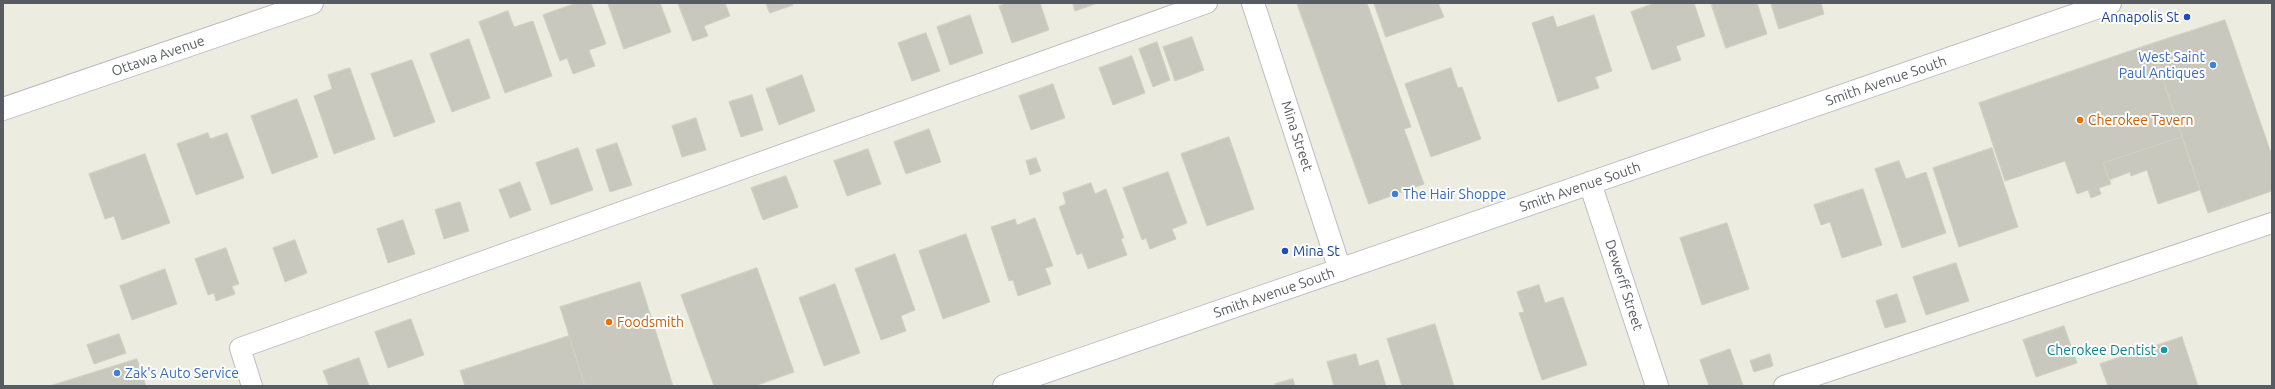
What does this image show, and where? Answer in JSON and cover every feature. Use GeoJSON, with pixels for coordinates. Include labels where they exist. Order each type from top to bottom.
{"type":"FeatureCollection","features":[{"type":"Feature","properties":{"kind":"main road","name":"Ottawa Avenue"},"geometry":{"type":"LineString","coordinates":[[3,110],[312,3]]}},
{"type":"Feature","properties":{"kind":"main road","name":"Mina Street"},"geometry":{"type":"LineString","coordinates":[[1253,3],[1340,270]]}},
{"type":"Feature","properties":{"kind":"main road","name":"Smith Avenue South"},"geometry":{"type":"LineString","coordinates":[[1004,386],[2110,3]]}},
{"type":"Feature","properties":{"kind":"main road","name":"Dewerff Street"},"geometry":{"type":"LineString","coordinates":[[1590,183],[1657,386]]}},
{"type":"Feature","properties":{"kind":"lane"},"geometry":{"type":"LineString","coordinates":[[252,386],[240,348],[1207,3]]}},
{"type":"Feature","properties":{"kind":"lane"},"geometry":{"type":"LineString","coordinates":[[1784,386],[2272,223]]}},
{"type":"Feature","properties":{"kind":"building"},"geometry":{"type":"Polygon","coordinates":[[[577,3],[591,3],[606,44],[589,50],[595,66],[573,74],[567,58],[560,61],[543,15],[577,3]]]}},
{"type":"Feature","properties":{"kind":"building"},"geometry":{"type":"Polygon","coordinates":[[[608,3],[660,3],[671,32],[624,49],[608,3]]]}},
{"type":"Feature","properties":{"kind":"building"},"geometry":{"type":"Polygon","coordinates":[[[678,3],[725,3],[730,16],[704,26],[708,36],[693,41],[678,3]]]}},
{"type":"Feature","properties":{"kind":"building"},"geometry":{"type":"Polygon","coordinates":[[[766,3],[792,3],[793,5],[770,13],[766,3]]]}},
{"type":"Feature","properties":{"kind":"building"},"geometry":{"type":"Polygon","coordinates":[[[1007,3],[1040,3],[1049,30],[1012,43],[999,6],[1007,3]]]}},
{"type":"Feature","properties":{"kind":"building"},"geometry":{"type":"Polygon","coordinates":[[[1073,3],[1098,3],[1075,11],[1073,3]]]}},
{"type":"Feature","properties":{"kind":"building"},"geometry":{"type":"Polygon","coordinates":[[[1297,3],[1367,3],[1411,127],[1404,129],[1424,184],[1369,204],[1297,3]]]}},
{"type":"Feature","properties":{"kind":"building"},"geometry":{"type":"Polygon","coordinates":[[[1374,3],[1438,3],[1444,17],[1386,37],[1374,3]]]}},
{"type":"Feature","properties":{"kind":"building"},"geometry":{"type":"Polygon","coordinates":[[[1655,3],[1694,3],[1705,36],[1676,46],[1681,60],[1652,70],[1631,12],[1655,3]]]}},
{"type":"Feature","properties":{"kind":"building"},"geometry":{"type":"Polygon","coordinates":[[[1711,3],[1757,3],[1767,34],[1726,48],[1711,3]]]}},
{"type":"Feature","properties":{"kind":"building"},"geometry":{"type":"Polygon","coordinates":[[[1771,3],[1821,3],[1824,14],[1779,29],[1771,3]]]}},
{"type":"Feature","properties":{"kind":"building"},"geometry":{"type":"Polygon","coordinates":[[[508,11],[514,27],[533,21],[552,76],[505,93],[479,22],[508,11]]]}},
{"type":"Feature","properties":{"kind":"building"},"geometry":{"type":"Polygon","coordinates":[[[970,15],[983,53],[950,65],[937,27],[970,15]]]}},
{"type":"Feature","properties":{"kind":"building"},"geometry":{"type":"Polygon","coordinates":[[[1594,15],[1612,71],[1595,77],[1599,88],[1558,102],[1532,23],[1553,16],[1557,27],[1594,15]]]}},
{"type":"Feature","properties":{"kind":"building"},"geometry":{"type":"Polygon","coordinates":[[[2225,20],[2272,156],[2272,191],[2208,213],[2151,44],[2225,20]]]}},
{"type":"Feature","properties":{"kind":"building"},"geometry":{"type":"Polygon","coordinates":[[[926,33],[940,71],[912,81],[898,43],[926,33]]]}},
{"type":"Feature","properties":{"kind":"building"},"geometry":{"type":"Polygon","coordinates":[[[1192,37],[1204,70],[1175,81],[1163,47],[1192,37]]]}},
{"type":"Feature","properties":{"kind":"building"},"geometry":{"type":"Polygon","coordinates":[[[469,39],[490,98],[452,112],[430,54],[469,39]]]}},
{"type":"Feature","properties":{"kind":"building"},"geometry":{"type":"Polygon","coordinates":[[[1157,42],[1170,80],[1153,87],[1139,49],[1157,42]]]}},
{"type":"Feature","properties":{"kind":"building","name":"Cherokee Tavern"},"geometry":{"type":"Polygon","coordinates":[[[2151,44],[2182,137],[2103,163],[2111,184],[2099,188],[2101,194],[2091,198],[2088,190],[2077,194],[2065,161],[2005,181],[1979,103],[2151,44]]]}},
{"type":"Feature","properties":{"kind":"building"},"geometry":{"type":"Polygon","coordinates":[[[1132,56],[1145,93],[1113,105],[1099,68],[1132,56]]]}},
{"type":"Feature","properties":{"kind":"building"},"geometry":{"type":"Polygon","coordinates":[[[412,60],[435,122],[394,137],[371,74],[412,60]]]}},
{"type":"Feature","properties":{"kind":"building"},"geometry":{"type":"Polygon","coordinates":[[[350,68],[375,139],[334,154],[314,96],[332,89],[328,75],[350,68]]]}},
{"type":"Feature","properties":{"kind":"building"},"geometry":{"type":"Polygon","coordinates":[[[1451,68],[1458,88],[1462,87],[1481,139],[1431,157],[1405,84],[1451,68]]]}},
{"type":"Feature","properties":{"kind":"building"},"geometry":{"type":"Polygon","coordinates":[[[802,75],[815,111],[779,125],[766,89],[802,75]]]}},
{"type":"Feature","properties":{"kind":"building"},"geometry":{"type":"Polygon","coordinates":[[[1053,84],[1065,118],[1031,130],[1019,96],[1053,84]]]}},
{"type":"Feature","properties":{"kind":"building"},"geometry":{"type":"Polygon","coordinates":[[[752,95],[763,130],[741,137],[729,102],[752,95]]]}},
{"type":"Feature","properties":{"kind":"building"},"geometry":{"type":"Polygon","coordinates":[[[297,99],[318,157],[272,174],[251,116],[297,99]]]}},
{"type":"Feature","properties":{"kind":"building"},"geometry":{"type":"Polygon","coordinates":[[[696,118],[706,150],[682,157],[672,126],[696,118]]]}},
{"type":"Feature","properties":{"kind":"building"},"geometry":{"type":"Polygon","coordinates":[[[929,129],[941,162],[906,174],[894,142],[929,129]]]}},
{"type":"Feature","properties":{"kind":"building"},"geometry":{"type":"Polygon","coordinates":[[[208,133],[210,139],[227,133],[244,178],[196,195],[177,144],[208,133]]]}},
{"type":"Feature","properties":{"kind":"building"},"geometry":{"type":"Polygon","coordinates":[[[1229,137],[1254,209],[1207,226],[1181,154],[1229,137]]]}},
{"type":"Feature","properties":{"kind":"building"},"geometry":{"type":"Polygon","coordinates":[[[2182,137],[2200,190],[2158,204],[2147,170],[2131,176],[2130,172],[2109,180],[2103,163],[2182,137]]]}},
{"type":"Feature","properties":{"kind":"building"},"geometry":{"type":"Polygon","coordinates":[[[617,143],[632,185],[610,192],[596,150],[617,143]]]}},
{"type":"Feature","properties":{"kind":"building"},"geometry":{"type":"Polygon","coordinates":[[[578,148],[593,190],[551,205],[536,163],[578,148]]]}},
{"type":"Feature","properties":{"kind":"building"},"geometry":{"type":"Polygon","coordinates":[[[1992,148],[2018,227],[1959,247],[1933,168],[1992,148]]]}},
{"type":"Feature","properties":{"kind":"building"},"geometry":{"type":"Polygon","coordinates":[[[868,149],[881,184],[847,196],[834,161],[868,149]]]}},
{"type":"Feature","properties":{"kind":"building"},"geometry":{"type":"Polygon","coordinates":[[[145,154],[170,223],[122,240],[114,216],[105,219],[89,174],[145,154]]]}},
{"type":"Feature","properties":{"kind":"building"},"geometry":{"type":"Polygon","coordinates":[[[1036,158],[1041,171],[1030,175],[1026,161],[1036,158]]]}},
{"type":"Feature","properties":{"kind":"building"},"geometry":{"type":"Polygon","coordinates":[[[1899,161],[1906,179],[1926,172],[1946,233],[1902,248],[1875,169],[1899,161]]]}},
{"type":"Feature","properties":{"kind":"building"},"geometry":{"type":"Polygon","coordinates":[[[1168,172],[1187,223],[1172,229],[1176,239],[1150,249],[1146,238],[1142,240],[1123,188],[1168,172]]]}},
{"type":"Feature","properties":{"kind":"building"},"geometry":{"type":"Polygon","coordinates":[[[786,176],[798,207],[763,220],[751,188],[786,176]]]}},
{"type":"Feature","properties":{"kind":"building"},"geometry":{"type":"Polygon","coordinates":[[[520,182],[531,210],[510,218],[499,190],[520,182]]]}},
{"type":"Feature","properties":{"kind":"building"},"geometry":{"type":"Polygon","coordinates":[[[1091,183],[1095,194],[1106,189],[1124,238],[1121,239],[1127,255],[1088,269],[1082,253],[1077,255],[1059,207],[1066,204],[1063,193],[1091,183]]]}},
{"type":"Feature","properties":{"kind":"building"},"geometry":{"type":"Polygon","coordinates":[[[1863,189],[1882,245],[1842,258],[1830,222],[1821,225],[1814,205],[1863,189]]]}},
{"type":"Feature","properties":{"kind":"building"},"geometry":{"type":"Polygon","coordinates":[[[460,202],[469,231],[444,239],[435,210],[460,202]]]}},
{"type":"Feature","properties":{"kind":"building"},"geometry":{"type":"Polygon","coordinates":[[[1035,218],[1053,266],[1045,268],[1051,284],[1018,296],[1013,280],[1009,281],[991,227],[1015,219],[1017,225],[1035,218]]]}},
{"type":"Feature","properties":{"kind":"building"},"geometry":{"type":"Polygon","coordinates":[[[403,220],[415,254],[388,263],[377,229],[403,220]]]}},
{"type":"Feature","properties":{"kind":"building"},"geometry":{"type":"Polygon","coordinates":[[[1727,223],[1749,289],[1702,305],[1680,238],[1727,223]]]}},
{"type":"Feature","properties":{"kind":"building"},"geometry":{"type":"Polygon","coordinates":[[[966,234],[990,302],[943,319],[919,251],[966,234]]]}},
{"type":"Feature","properties":{"kind":"building"},"geometry":{"type":"Polygon","coordinates":[[[295,240],[307,273],[285,282],[273,248],[295,240]]]}},
{"type":"Feature","properties":{"kind":"building"},"geometry":{"type":"Polygon","coordinates":[[[226,248],[239,284],[232,286],[235,294],[216,301],[214,293],[208,295],[195,259],[226,248]]]}},
{"type":"Feature","properties":{"kind":"building"},"geometry":{"type":"Polygon","coordinates":[[[895,254],[915,310],[901,316],[906,331],[881,340],[855,269],[895,254]]]}},
{"type":"Feature","properties":{"kind":"building"},"geometry":{"type":"Polygon","coordinates":[[[1956,263],[1969,301],[1926,315],[1913,277],[1956,263]]]}},
{"type":"Feature","properties":{"kind":"building"},"geometry":{"type":"Polygon","coordinates":[[[757,268],[794,372],[755,386],[714,386],[681,295],[757,268]]]}},
{"type":"Feature","properties":{"kind":"building"},"geometry":{"type":"Polygon","coordinates":[[[165,269],[177,304],[132,320],[120,286],[165,269]]]}},
{"type":"Feature","properties":{"kind":"building","name":"Foodsmith"},"geometry":{"type":"Polygon","coordinates":[[[640,282],[673,386],[585,386],[560,307],[640,282]]]}},
{"type":"Feature","properties":{"kind":"building"},"geometry":{"type":"Polygon","coordinates":[[[835,284],[860,353],[824,366],[799,298],[835,284]]]}},
{"type":"Feature","properties":{"kind":"building"},"geometry":{"type":"Polygon","coordinates":[[[1539,285],[1545,303],[1563,297],[1587,365],[1542,380],[1519,313],[1524,312],[1517,292],[1539,285]]]}},
{"type":"Feature","properties":{"kind":"building"},"geometry":{"type":"Polygon","coordinates":[[[1897,294],[1906,322],[1885,328],[1876,301],[1897,294]]]}},
{"type":"Feature","properties":{"kind":"building"},"geometry":{"type":"Polygon","coordinates":[[[411,319],[424,355],[388,368],[375,332],[411,319]]]}},
{"type":"Feature","properties":{"kind":"building"},"geometry":{"type":"Polygon","coordinates":[[[1435,324],[1454,386],[1402,386],[1387,339],[1435,324]]]}},
{"type":"Feature","properties":{"kind":"building"},"geometry":{"type":"Polygon","coordinates":[[[2064,326],[2077,363],[2036,377],[2023,340],[2064,326]]]}},
{"type":"Feature","properties":{"kind":"building"},"geometry":{"type":"Polygon","coordinates":[[[119,334],[126,353],[94,364],[87,345],[119,334]]]}},
{"type":"Feature","properties":{"kind":"building"},"geometry":{"type":"Polygon","coordinates":[[[569,336],[585,386],[465,386],[460,371],[569,336]]]}},
{"type":"Feature","properties":{"kind":"building","name":"Cherokee Dentist"},"geometry":{"type":"Polygon","coordinates":[[[2182,337],[2198,386],[2108,386],[2100,364],[2182,337]]]}},
{"type":"Feature","properties":{"kind":"building"},"geometry":{"type":"Polygon","coordinates":[[[1730,349],[1743,385],[1709,386],[1700,360],[1730,349]]]}},
{"type":"Feature","properties":{"kind":"building"},"geometry":{"type":"Polygon","coordinates":[[[1356,354],[1359,366],[1378,360],[1386,386],[1334,386],[1327,362],[1356,354]]]}},
{"type":"Feature","properties":{"kind":"building"},"geometry":{"type":"Polygon","coordinates":[[[1770,354],[1773,366],[1754,372],[1750,361],[1770,354]]]}},
{"type":"Feature","properties":{"kind":"building"},"geometry":{"type":"Polygon","coordinates":[[[359,358],[369,386],[329,386],[323,371],[359,358]]]}},
{"type":"Feature","properties":{"kind":"building","name":"Zak's Auto Service"},"geometry":{"type":"Polygon","coordinates":[[[137,359],[146,386],[50,386],[137,359]]]}},
{"type":"Feature","properties":{"kind":"building"},"geometry":{"type":"Polygon","coordinates":[[[1293,379],[1295,386],[1276,386],[1275,384],[1293,379]]]}},
{"type":"Feature","properties":{"kind":"place","name":"Annapolis St"},"geometry":{"type":"Point","coordinates":[2187,17]}},
{"type":"Feature","properties":{"kind":"place","name":"West Saint Paul Antiques"},"geometry":{"type":"Point","coordinates":[2213,65]}},
{"type":"Feature","properties":{"kind":"place","name":"Cherokee Tavern"},"geometry":{"type":"Point","coordinates":[2080,120]}},
{"type":"Feature","properties":{"kind":"place","name":"The Hair Shoppe"},"geometry":{"type":"Point","coordinates":[1395,194]}},
{"type":"Feature","properties":{"kind":"place","name":"Mina St"},"geometry":{"type":"Point","coordinates":[1285,251]}},
{"type":"Feature","properties":{"kind":"place","name":"Foodsmith"},"geometry":{"type":"Point","coordinates":[609,322]}},
{"type":"Feature","properties":{"kind":"place","name":"Cherokee Dentist"},"geometry":{"type":"Point","coordinates":[2164,350]}},
{"type":"Feature","properties":{"kind":"place","name":"Zak's Auto Service"},"geometry":{"type":"Point","coordinates":[117,373]}}]}
